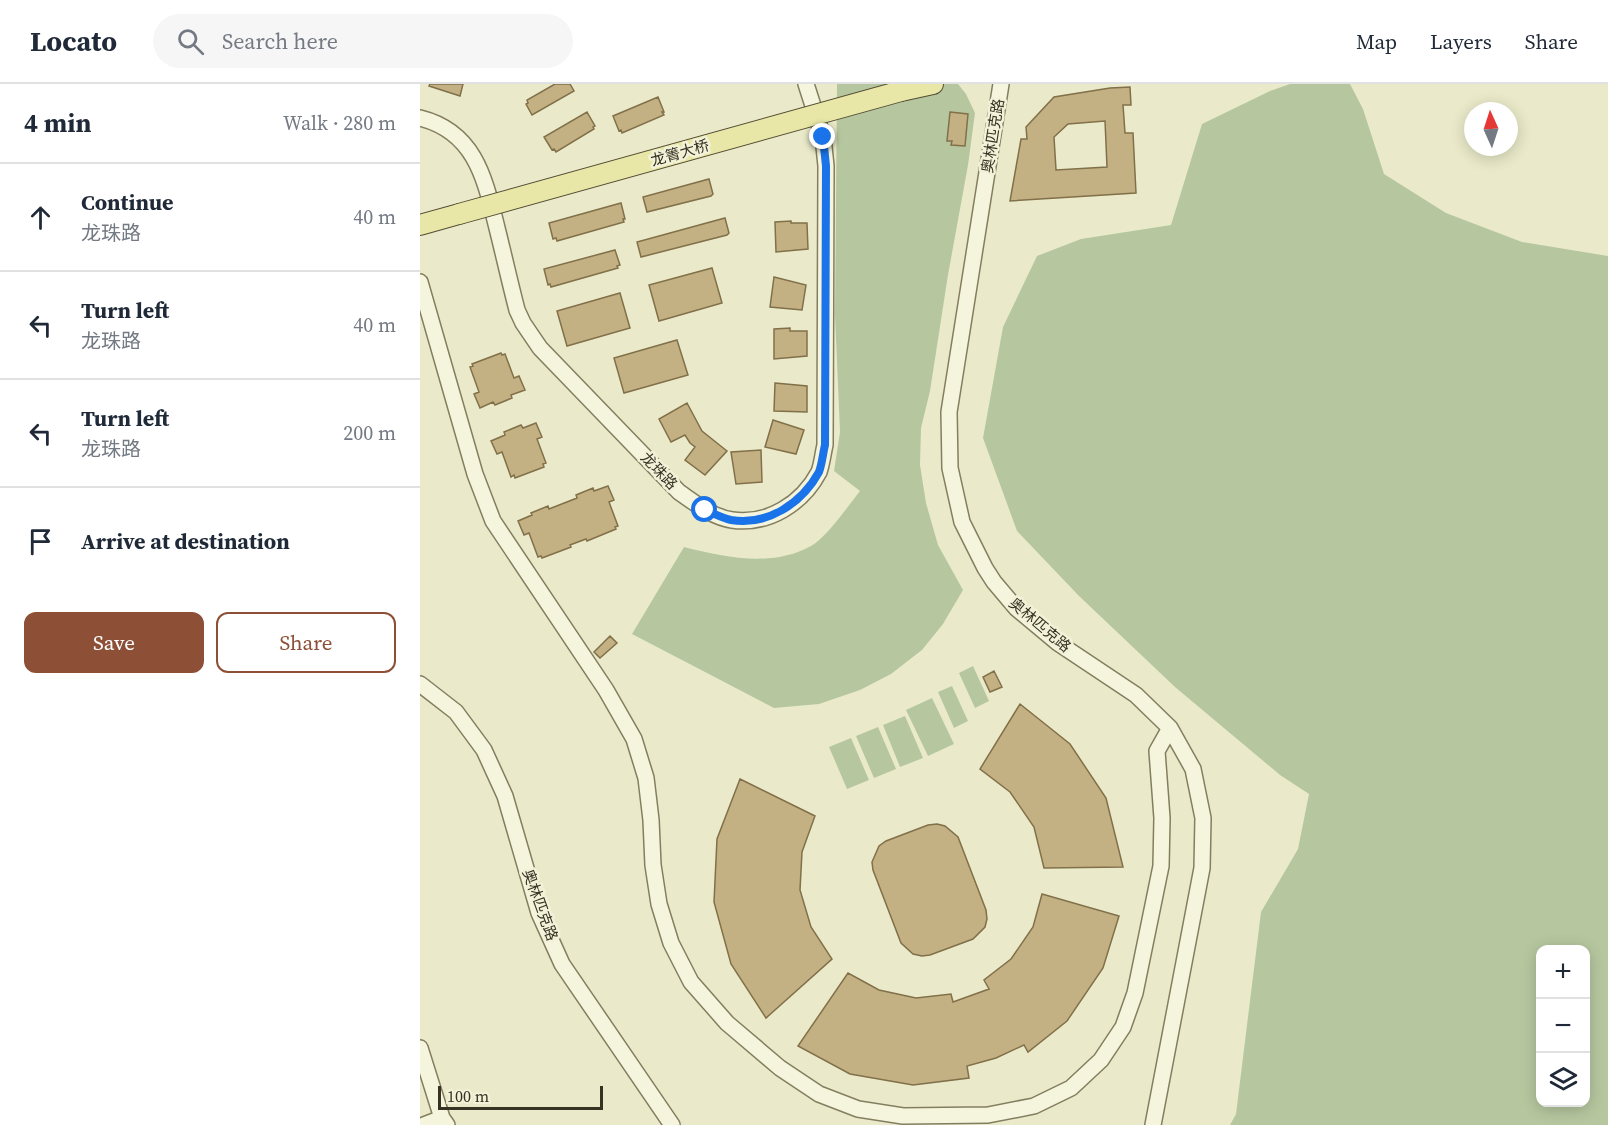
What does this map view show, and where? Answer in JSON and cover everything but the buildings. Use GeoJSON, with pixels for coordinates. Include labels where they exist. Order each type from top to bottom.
{"type":"FeatureCollection","features":[{"type":"Feature","properties":{"kind":"main road","name":"龙箐大桥"},"geometry":{"type":"LineString","coordinates":[[420,225],[933,84]]}},
{"type":"Feature","properties":{"kind":"street","name":"龙珠路"},"geometry":{"type":"LineString","coordinates":[[420,118],[432,121],[450,131],[473,155],[486,182],[518,310],[523,323],[540,348],[679,492],[705,510],[731,520],[754,520],[792,505],[807,490],[820,470],[825,445],[826,166],[823,137],[806,84]]}},
{"type":"Feature","properties":{"kind":"street","name":"奥林匹克路"},"geometry":{"type":"LineString","coordinates":[[1001,84],[949,412],[950,468],[962,522],[985,568],[1016,608],[1058,643],[1136,695],[1170,728],[1193,769],[1203,818],[1202,868],[1153,1125]]}},
{"type":"Feature","properties":{"kind":"street"},"geometry":{"type":"LineString","coordinates":[[420,282],[474,474],[493,521],[606,690],[634,739],[646,778],[653,865],[659,904],[671,944],[691,982],[727,1023],[780,1068],[819,1094],[858,1109],[903,1116],[988,1114],[1034,1106],[1071,1088],[1101,1060],[1123,1027],[1135,993],[1161,866],[1162,818],[1157,752],[1170,728]]}},
{"type":"Feature","properties":{"kind":"street","name":"奥林匹克路"},"geometry":{"type":"LineString","coordinates":[[420,684],[456,712],[484,750],[505,795],[539,913],[562,964],[672,1125]]}},
{"type":"Feature","properties":{"kind":"street"},"geometry":{"type":"LineString","coordinates":[[420,1048],[444,1122],[424,1125]]}},
{"type":"Feature","properties":{"kind":"green space"},"geometry":{"type":"Polygon","coordinates":[[[837,84],[958,84],[966,94],[975,113],[930,391],[921,428],[920,465],[926,503],[938,545],[963,590],[943,624],[922,650],[891,674],[860,690],[819,704],[774,708],[632,634],[684,547],[748,559],[780,557],[796,553],[811,546],[824,536],[860,491],[834,471],[840,432],[835,315],[837,84]]]}},
{"type":"Feature","properties":{"kind":"green space"},"geometry":{"type":"Polygon","coordinates":[[[1290,84],[1350,84],[1363,109],[1384,174],[1446,213],[1522,242],[1608,256],[1608,1125],[1230,1125],[1236,1114],[1261,912],[1298,849],[1309,794],[1280,775],[1175,687],[1079,596],[1017,531],[983,438],[1003,327],[1037,256],[1081,239],[1171,225],[1202,124],[1270,91],[1290,84]]]}},
{"type":"Feature","properties":{"kind":"green space"},"geometry":{"type":"Polygon","coordinates":[[[973,666],[989,701],[975,708],[959,673],[973,666]]]}},
{"type":"Feature","properties":{"kind":"green space"},"geometry":{"type":"Polygon","coordinates":[[[952,686],[968,721],[954,728],[938,692],[952,686]]]}},
{"type":"Feature","properties":{"kind":"green space"},"geometry":{"type":"Polygon","coordinates":[[[932,698],[954,744],[928,756],[906,710],[932,698]]]}},
{"type":"Feature","properties":{"kind":"green space"},"geometry":{"type":"Polygon","coordinates":[[[905,716],[923,758],[900,767],[883,725],[905,716]]]}},
{"type":"Feature","properties":{"kind":"green space"},"geometry":{"type":"Polygon","coordinates":[[[878,727],[896,769],[874,778],[856,736],[878,727]]]}},
{"type":"Feature","properties":{"kind":"green space"},"geometry":{"type":"Polygon","coordinates":[[[851,738],[869,780],[847,789],[829,747],[851,738]]]}},
{"type":"Feature","properties":{"kind":"route"},"geometry":{"type":"LineString","coordinates":[[705,510],[731,520],[754,520],[774,514],[792,505],[807,490],[820,470],[825,445],[826,166],[823,137]]}}]}
